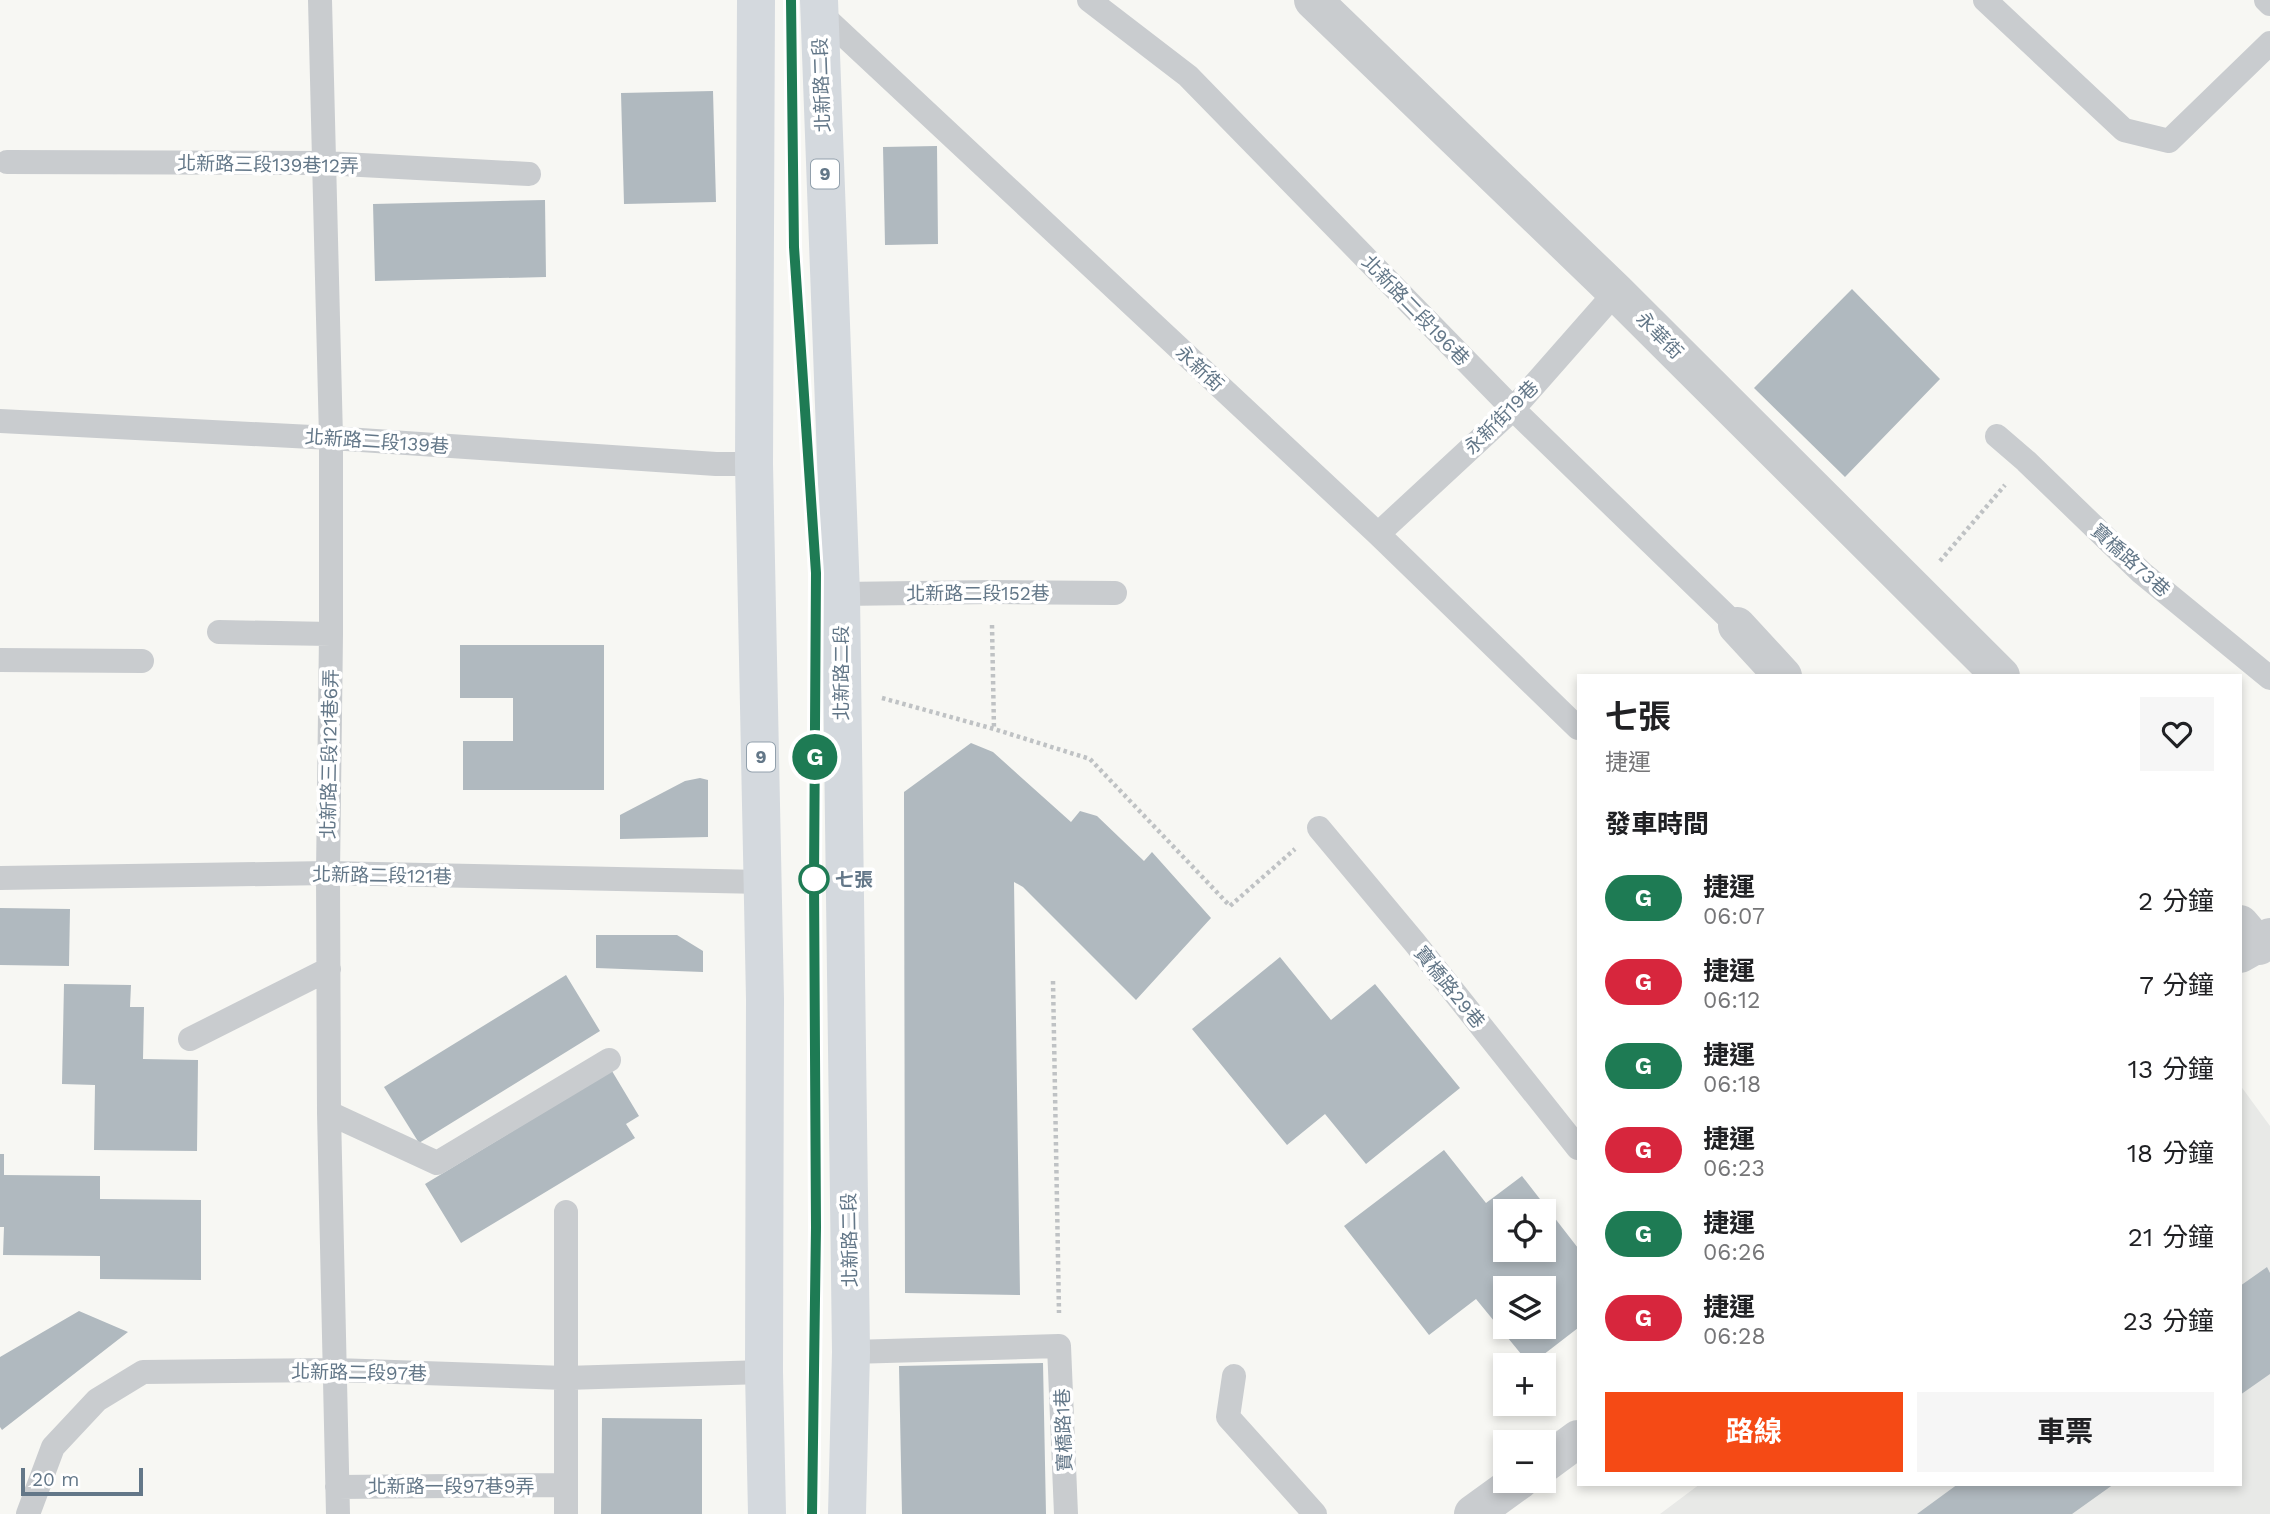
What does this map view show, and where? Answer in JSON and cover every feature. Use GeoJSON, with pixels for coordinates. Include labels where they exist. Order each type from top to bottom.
{"type":"FeatureCollection","features":[{"type":"Feature","properties":{"kind":"main road","name":"9"},"geometry":{"type":"LineString","coordinates":[[756,0],[754,464],[764,881],[764,1372],[767,1514]]}},
{"type":"Feature","properties":{"kind":"main road","name":"北新路二段"},"geometry":{"type":"LineString","coordinates":[[819,6],[841,594],[851,1352],[847,1514]]}},
{"type":"Feature","properties":{"kind":"street","name":"永華街"},"geometry":{"type":"LineString","coordinates":[[1324,4],[1999,674]]}},
{"type":"Feature","properties":{"kind":"street"},"geometry":{"type":"LineString","coordinates":[[1737,626],[1781,674]]}},
{"type":"Feature","properties":{"kind":"street"},"geometry":{"type":"LineString","coordinates":[[1556,1455],[1577,1440]]}},
{"type":"Feature","properties":{"kind":"street"},"geometry":{"type":"LineString","coordinates":[[1473,1514],[1502,1493]]}},
{"type":"Feature","properties":{"kind":"lane","name":"北新路三段121巷6弄"},"geometry":{"type":"LineString","coordinates":[[320,0],[331,438],[329,1113],[336,1370]]}},
{"type":"Feature","properties":{"kind":"lane","name":"北新路二段196巷"},"geometry":{"type":"LineString","coordinates":[[1089,0],[1188,76],[1513,409],[1737,626]]}},
{"type":"Feature","properties":{"kind":"lane"},"geometry":{"type":"LineString","coordinates":[[1985,0],[2124,130],[2168,141],[2270,43]]}},
{"type":"Feature","properties":{"kind":"lane"},"geometry":{"type":"LineString","coordinates":[[2266,0],[2270,4]]}},
{"type":"Feature","properties":{"kind":"lane","name":"永新街"},"geometry":{"type":"LineString","coordinates":[[819,6],[1378,534],[1577,727]]}},
{"type":"Feature","properties":{"kind":"lane","name":"北新路三段139巷12弄"},"geometry":{"type":"LineString","coordinates":[[7,162],[324,163],[529,174]]}},
{"type":"Feature","properties":{"kind":"lane","name":"永新街19巷"},"geometry":{"type":"LineString","coordinates":[[1378,534],[1513,409],[1616,292]]}},
{"type":"Feature","properties":{"kind":"lane","name":"北新路二段139巷"},"geometry":{"type":"LineString","coordinates":[[0,421],[331,438],[716,464],[754,464]]}},
{"type":"Feature","properties":{"kind":"lane","name":"寶橋路73巷"},"geometry":{"type":"LineString","coordinates":[[1997,436],[2143,573],[2270,678]]}},
{"type":"Feature","properties":{"kind":"lane","name":"北新路二段152巷"},"geometry":{"type":"LineString","coordinates":[[841,594],[1115,593]]}},
{"type":"Feature","properties":{"kind":"lane"},"geometry":{"type":"LineString","coordinates":[[219,632],[331,635]]}},
{"type":"Feature","properties":{"kind":"lane"},"geometry":{"type":"LineString","coordinates":[[0,660],[142,661]]}},
{"type":"Feature","properties":{"kind":"lane","name":"寶橋路29巷"},"geometry":{"type":"LineString","coordinates":[[1319,828],[1415,943],[1577,1147]]}},
{"type":"Feature","properties":{"kind":"lane","name":"北新路二段121巷"},"geometry":{"type":"LineString","coordinates":[[0,878],[328,873],[764,881]]}},
{"type":"Feature","properties":{"kind":"lane"},"geometry":{"type":"LineString","coordinates":[[190,1040],[329,969]]}},
{"type":"Feature","properties":{"kind":"lane"},"geometry":{"type":"LineString","coordinates":[[329,1113],[437,1163],[609,1060]]}},
{"type":"Feature","properties":{"kind":"lane"},"geometry":{"type":"LineString","coordinates":[[566,1212],[566,1514]]}},
{"type":"Feature","properties":{"kind":"lane"},"geometry":{"type":"LineString","coordinates":[[851,1352],[1059,1346]]}},
{"type":"Feature","properties":{"kind":"lane","name":"寶橋路1巷"},"geometry":{"type":"LineString","coordinates":[[1059,1346],[1066,1514]]}},
{"type":"Feature","properties":{"kind":"lane"},"geometry":{"type":"LineString","coordinates":[[336,1370],[338,1514]]}},
{"type":"Feature","properties":{"kind":"lane","name":"北新路二段97巷"},"geometry":{"type":"LineString","coordinates":[[28,1514],[53,1447],[97,1400],[143,1372],[336,1370],[565,1378],[764,1372]]}},
{"type":"Feature","properties":{"kind":"lane"},"geometry":{"type":"LineString","coordinates":[[1234,1376],[1228,1417],[1315,1514]]}},
{"type":"Feature","properties":{"kind":"lane","name":"北新路一段97巷9弄"},"geometry":{"type":"LineString","coordinates":[[337,1486],[566,1485]]}},
{"type":"Feature","properties":{"kind":"path"},"geometry":{"type":"LineString","coordinates":[[1915,590],[2026,461]]}},
{"type":"Feature","properties":{"kind":"path"},"geometry":{"type":"LineString","coordinates":[[992,592],[994,729]]}},
{"type":"Feature","properties":{"kind":"path"},"geometry":{"type":"LineString","coordinates":[[841,685],[1090,759],[1230,906],[1319,828]]}},
{"type":"Feature","properties":{"kind":"path"},"geometry":{"type":"LineString","coordinates":[[1053,981],[1059,1346]]}},
{"type":"Feature","properties":{"kind":"shaded area"},"geometry":{"type":"Polygon","coordinates":[[[2242,1088],[2270,1126],[2270,1514],[1660,1514],[1697,1486],[2242,1486],[2242,1088]]]}},
{"type":"Feature","properties":{"kind":"building"},"geometry":{"type":"Polygon","coordinates":[[[713,91],[716,202],[624,204],[621,93],[713,91]]]}},
{"type":"Feature","properties":{"kind":"building"},"geometry":{"type":"Polygon","coordinates":[[[937,146],[938,244],[885,245],[883,147],[937,146]]]}},
{"type":"Feature","properties":{"kind":"building"},"geometry":{"type":"Polygon","coordinates":[[[545,200],[546,277],[375,281],[373,204],[545,200]]]}},
{"type":"Feature","properties":{"kind":"building"},"geometry":{"type":"Polygon","coordinates":[[[1852,289],[1940,379],[1845,477],[1754,388],[1852,289]]]}},
{"type":"Feature","properties":{"kind":"building"},"geometry":{"type":"Polygon","coordinates":[[[460,645],[604,645],[604,790],[463,790],[463,741],[513,741],[513,698],[460,698],[460,645]]]}},
{"type":"Feature","properties":{"kind":"building"},"geometry":{"type":"Polygon","coordinates":[[[971,743],[993,752],[1071,822],[1080,811],[1097,816],[1144,861],[1152,852],[1211,918],[1136,1000],[1023,887],[1014,882],[1020,1295],[905,1293],[904,792],[971,743]]]}},
{"type":"Feature","properties":{"kind":"building"},"geometry":{"type":"Polygon","coordinates":[[[700,778],[708,780],[708,837],[620,839],[620,815],[685,781],[700,778]]]}},
{"type":"Feature","properties":{"kind":"building"},"geometry":{"type":"Polygon","coordinates":[[[0,908],[70,909],[69,966],[0,965],[0,908]]]}},
{"type":"Feature","properties":{"kind":"building"},"geometry":{"type":"Polygon","coordinates":[[[596,935],[677,935],[703,951],[703,972],[596,968],[596,935]]]}},
{"type":"Feature","properties":{"kind":"building"},"geometry":{"type":"Polygon","coordinates":[[[1280,957],[1331,1020],[1375,984],[1460,1088],[1366,1164],[1325,1114],[1287,1145],[1192,1029],[1280,957]]]}},
{"type":"Feature","properties":{"kind":"building"},"geometry":{"type":"Polygon","coordinates":[[[566,975],[600,1031],[419,1143],[384,1087],[566,975]]]}},
{"type":"Feature","properties":{"kind":"building"},"geometry":{"type":"Polygon","coordinates":[[[64,984],[131,985],[130,1007],[144,1007],[143,1059],[198,1060],[197,1151],[94,1150],[95,1085],[62,1084],[64,984]]]}},
{"type":"Feature","properties":{"kind":"building"},"geometry":{"type":"Polygon","coordinates":[[[612,1071],[639,1116],[626,1124],[635,1138],[461,1243],[425,1184],[612,1071]]]}},
{"type":"Feature","properties":{"kind":"building"},"geometry":{"type":"Polygon","coordinates":[[[1444,1150],[1486,1203],[1522,1176],[1540,1199],[1493,1199],[1493,1262],[1556,1262],[1556,1220],[1577,1247],[1577,1329],[1546,1353],[1520,1353],[1509,1339],[1556,1339],[1556,1276],[1493,1276],[1493,1320],[1476,1299],[1429,1335],[1344,1226],[1444,1150]]]}},
{"type":"Feature","properties":{"kind":"building"},"geometry":{"type":"Polygon","coordinates":[[[0,1154],[4,1154],[4,1175],[100,1176],[100,1199],[201,1200],[201,1280],[100,1279],[100,1256],[3,1255],[4,1227],[0,1227],[0,1154]]]}},
{"type":"Feature","properties":{"kind":"building"},"geometry":{"type":"Polygon","coordinates":[[[2267,1267],[2270,1273],[2270,1374],[2242,1394],[2242,1285],[2267,1267]]]}},
{"type":"Feature","properties":{"kind":"building"},"geometry":{"type":"Polygon","coordinates":[[[79,1311],[128,1332],[2,1430],[0,1357],[79,1311]]]}},
{"type":"Feature","properties":{"kind":"building"},"geometry":{"type":"Polygon","coordinates":[[[1043,1363],[1046,1514],[902,1514],[899,1366],[1043,1363]]]}},
{"type":"Feature","properties":{"kind":"building"},"geometry":{"type":"Polygon","coordinates":[[[602,1418],[702,1419],[702,1514],[601,1514],[602,1418]]]}},
{"type":"Feature","properties":{"kind":"building"},"geometry":{"type":"Polygon","coordinates":[[[1955,1486],[2111,1486],[2072,1514],[1917,1514],[1955,1486]]]}},
{"type":"Feature","properties":{"kind":"metro line","name":"G"},"geometry":{"type":"LineString","coordinates":[[791,0],[794,247],[816,573],[816,1227],[812,1514]]}},
{"type":"Feature","properties":{"kind":"place","name":"七張"},"geometry":{"type":"Point","coordinates":[814,879]}}]}
